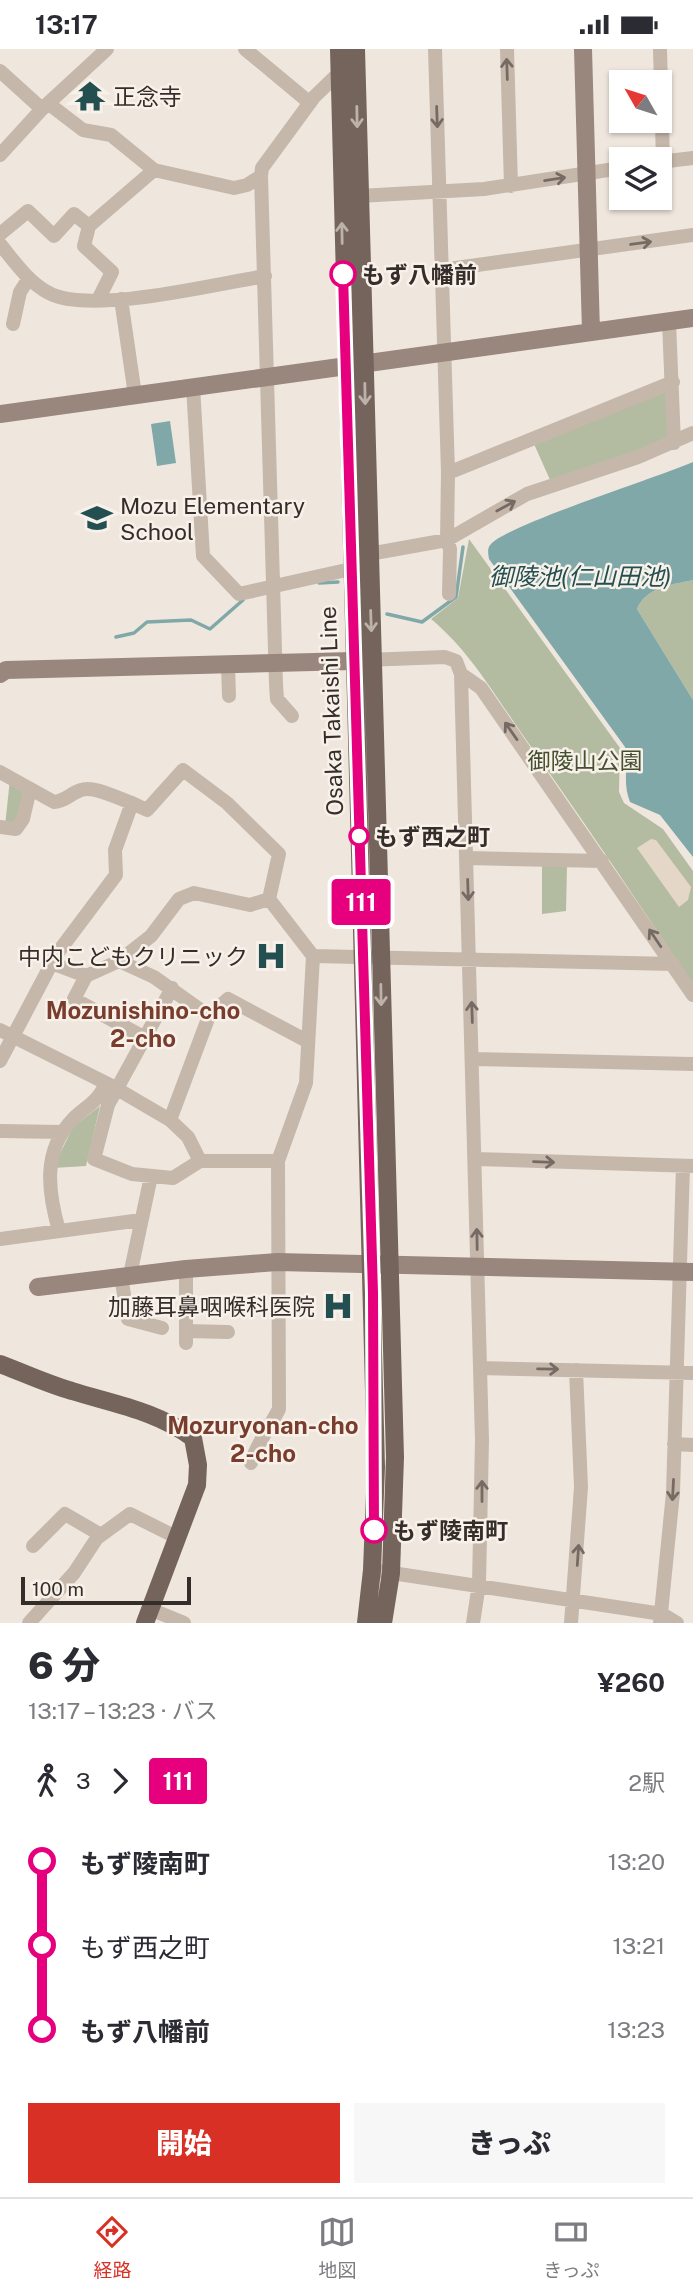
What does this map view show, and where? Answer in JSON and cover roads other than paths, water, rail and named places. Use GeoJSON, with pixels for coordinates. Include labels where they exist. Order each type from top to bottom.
{"type":"FeatureCollection","features":[{"type":"Feature","properties":{"kind":"main road","name":"Osaka Takaishi Line"},"geometry":{"type":"LineString","coordinates":[[339,49],[362,957],[380,1264],[395,1457],[391,1573],[383,1623]]}},
{"type":"Feature","properties":{"kind":"main road","name":"Osaka Takaishi Line"},"geometry":{"type":"LineString","coordinates":[[356,49],[381,958],[376,1467],[372,1570],[366,1623]]}},
{"type":"Feature","properties":{"kind":"main road"},"geometry":{"type":"LineString","coordinates":[[0,1364],[71,1391],[134,1408],[180,1428],[193,1438],[198,1465],[197,1485],[147,1616]]}},
{"type":"Feature","properties":{"kind":"street"},"geometry":{"type":"LineString","coordinates":[[0,155],[107,49]]}},
{"type":"Feature","properties":{"kind":"street"},"geometry":{"type":"LineString","coordinates":[[244,49],[310,103]]}},
{"type":"Feature","properties":{"kind":"street"},"geometry":{"type":"LineString","coordinates":[[435,49],[442,353],[448,473],[447,540],[450,549],[449,594]]}},
{"type":"Feature","properties":{"kind":"street"},"geometry":{"type":"LineString","coordinates":[[507,49],[511,186]]}},
{"type":"Feature","properties":{"kind":"street"},"geometry":{"type":"LineString","coordinates":[[583,49],[591,332]]}},
{"type":"Feature","properties":{"kind":"street"},"geometry":{"type":"LineString","coordinates":[[660,49],[662,147]]}},
{"type":"Feature","properties":{"kind":"street"},"geometry":{"type":"LineString","coordinates":[[0,71],[46,107],[83,129],[111,135],[154,170],[234,188],[247,185],[261,176]]}},
{"type":"Feature","properties":{"kind":"street"},"geometry":{"type":"LineString","coordinates":[[292,716],[277,699],[261,176],[262,168],[310,103],[340,73]]}},
{"type":"Feature","properties":{"kind":"street"},"geometry":{"type":"LineString","coordinates":[[672,161],[693,158]]}},
{"type":"Feature","properties":{"kind":"street"},"geometry":{"type":"LineString","coordinates":[[98,300],[112,272],[84,246],[89,226],[154,170]]}},
{"type":"Feature","properties":{"kind":"street"},"geometry":{"type":"LineString","coordinates":[[359,196],[439,194],[609,171]]}},
{"type":"Feature","properties":{"kind":"street"},"geometry":{"type":"LineString","coordinates":[[0,234],[28,211],[54,236],[74,214],[89,226]]}},
{"type":"Feature","properties":{"kind":"street"},"geometry":{"type":"LineString","coordinates":[[440,270],[693,235]]}},
{"type":"Feature","properties":{"kind":"street"},"geometry":{"type":"LineString","coordinates":[[0,244],[29,278],[48,293],[76,302],[121,299],[265,276]]}},
{"type":"Feature","properties":{"kind":"street"},"geometry":{"type":"LineString","coordinates":[[8,317],[29,278]]}},
{"type":"Feature","properties":{"kind":"street"},"geometry":{"type":"LineString","coordinates":[[121,299],[135,395]]}},
{"type":"Feature","properties":{"kind":"street"},"geometry":{"type":"LineString","coordinates":[[0,414],[693,318]]}},
{"type":"Feature","properties":{"kind":"street"},"geometry":{"type":"LineString","coordinates":[[668,322],[674,443]]}},
{"type":"Feature","properties":{"kind":"street"},"geometry":{"type":"LineString","coordinates":[[448,473],[673,382]]}},
{"type":"Feature","properties":{"kind":"street"},"geometry":{"type":"LineString","coordinates":[[193,386],[203,556],[239,594],[274,584],[351,569]]}},
{"type":"Feature","properties":{"kind":"street"},"geometry":{"type":"LineString","coordinates":[[369,554],[447,540],[527,495],[674,443],[693,433]]}},
{"type":"Feature","properties":{"kind":"street"},"geometry":{"type":"LineString","coordinates":[[0,674],[6,670],[445,657],[456,661],[461,674],[480,1368],[482,1501],[479,1584],[473,1623]]}},
{"type":"Feature","properties":{"kind":"street"},"geometry":{"type":"LineString","coordinates":[[228,664],[229,696]]}},
{"type":"Feature","properties":{"kind":"street"},"geometry":{"type":"LineString","coordinates":[[461,674],[481,688],[693,995]]}},
{"type":"Feature","properties":{"kind":"street"},"geometry":{"type":"LineString","coordinates":[[0,772],[54,802],[64,801],[79,790],[88,789],[147,810],[183,770],[227,803],[279,854],[269,899]]}},
{"type":"Feature","properties":{"kind":"street"},"geometry":{"type":"LineString","coordinates":[[0,827],[16,829],[23,819],[30,789]]}},
{"type":"Feature","properties":{"kind":"street"},"geometry":{"type":"LineString","coordinates":[[0,1061],[7,1033],[54,964],[71,932],[116,875],[115,850],[132,803]]}},
{"type":"Feature","properties":{"kind":"street"},"geometry":{"type":"LineString","coordinates":[[467,858],[602,861]]}},
{"type":"Feature","properties":{"kind":"street"},"geometry":{"type":"LineString","coordinates":[[145,1038],[74,999],[86,976],[119,961],[151,936],[179,899],[194,893],[250,905],[269,899]]}},
{"type":"Feature","properties":{"kind":"street"},"geometry":{"type":"LineString","coordinates":[[251,1463],[260,1435],[270,1426],[279,1409],[278,1161],[306,1083],[313,956],[269,899]]}},
{"type":"Feature","properties":{"kind":"street"},"geometry":{"type":"LineString","coordinates":[[313,956],[673,964]]}},
{"type":"Feature","properties":{"kind":"street"},"geometry":{"type":"LineString","coordinates":[[119,961],[172,988],[209,1016]]}},
{"type":"Feature","properties":{"kind":"street"},"geometry":{"type":"LineString","coordinates":[[54,964],[86,976]]}},
{"type":"Feature","properties":{"kind":"street"},"geometry":{"type":"LineString","coordinates":[[172,988],[145,1038],[104,1102],[94,1159],[132,1174],[173,1178],[200,1161],[278,1161]]}},
{"type":"Feature","properties":{"kind":"street"},"geometry":{"type":"LineString","coordinates":[[170,1120],[209,1016],[228,999],[307,1041]]}},
{"type":"Feature","properties":{"kind":"street"},"geometry":{"type":"LineString","coordinates":[[7,1033],[170,1120],[188,1137],[200,1161]]}},
{"type":"Feature","properties":{"kind":"street"},"geometry":{"type":"LineString","coordinates":[[473,1059],[693,1064]]}},
{"type":"Feature","properties":{"kind":"street"},"geometry":{"type":"LineString","coordinates":[[59,1231],[48,1166],[62,1132],[80,1112],[104,1102]]}},
{"type":"Feature","properties":{"kind":"street"},"geometry":{"type":"LineString","coordinates":[[0,1131],[62,1132]]}},
{"type":"Feature","properties":{"kind":"street"},"geometry":{"type":"LineString","coordinates":[[476,1159],[688,1166],[687,1272],[677,1372],[673,1493],[661,1619]]}},
{"type":"Feature","properties":{"kind":"street"},"geometry":{"type":"LineString","coordinates":[[151,1176],[125,1276],[128,1319],[162,1328]]}},
{"type":"Feature","properties":{"kind":"street"},"geometry":{"type":"LineString","coordinates":[[0,1239],[141,1220]]}},
{"type":"Feature","properties":{"kind":"street"},"geometry":{"type":"LineString","coordinates":[[38,1287],[186,1269],[277,1262],[687,1272]]}},
{"type":"Feature","properties":{"kind":"street"},"geometry":{"type":"LineString","coordinates":[[186,1269],[186,1337],[228,1332]]}},
{"type":"Feature","properties":{"kind":"street"},"geometry":{"type":"LineString","coordinates":[[480,1368],[693,1373]]}},
{"type":"Feature","properties":{"kind":"street"},"geometry":{"type":"LineString","coordinates":[[571,1623],[575,1601],[580,1487],[576,1370]]}},
{"type":"Feature","properties":{"kind":"street"},"geometry":{"type":"LineString","coordinates":[[674,1444],[693,1445]]}},
{"type":"Feature","properties":{"kind":"street"},"geometry":{"type":"LineString","coordinates":[[33,1546],[65,1514],[101,1535]]}},
{"type":"Feature","properties":{"kind":"street"},"geometry":{"type":"LineString","coordinates":[[29,1623],[74,1573],[101,1535],[130,1514],[176,1537]]}},
{"type":"Feature","properties":{"kind":"street"},"geometry":{"type":"LineString","coordinates":[[372,1570],[479,1584],[677,1623]]}},
{"type":"Feature","properties":{"kind":"street"},"geometry":{"type":"LineString","coordinates":[[147,1616],[184,1623]]}},
{"type":"Feature","properties":{"kind":"water"},"geometry":{"type":"Polygon","coordinates":[[[170,421],[176,463],[157,466],[151,424],[170,421]]]}},
{"type":"Feature","properties":{"kind":"water","name":"御陵池(仁山田池)"},"geometry":{"type":"Polygon","coordinates":[[[693,462],[693,580],[653,591],[637,609],[693,700],[693,857],[660,815],[630,802],[626,788],[625,747],[489,559],[488,551],[491,544],[525,525],[693,462]]]}},
{"type":"Feature","properties":{"kind":"waterway"},"geometry":{"type":"LineString","coordinates":[[387,614],[422,622],[456,597],[463,547]]}},
{"type":"Feature","properties":{"kind":"waterway"},"geometry":{"type":"LineString","coordinates":[[319,583],[338,582]]}},
{"type":"Feature","properties":{"kind":"waterway"},"geometry":{"type":"LineString","coordinates":[[116,637],[134,633],[147,622],[191,620],[210,629],[243,600]]}},
{"type":"Feature","properties":{"kind":"place","name":"正念寺"},"geometry":{"type":"Point","coordinates":[90,96]}},
{"type":"Feature","properties":{"kind":"place","name":"もず八幡前"},"geometry":{"type":"Point","coordinates":[343,274]}},
{"type":"Feature","properties":{"kind":"place","name":"Mozu Elementary School"},"geometry":{"type":"Point","coordinates":[97,518]}},
{"type":"Feature","properties":{"kind":"place","name":"もず西之町"},"geometry":{"type":"Point","coordinates":[359,836]}},
{"type":"Feature","properties":{"kind":"place","name":"中内こどもクリニック"},"geometry":{"type":"Point","coordinates":[271,956]}},
{"type":"Feature","properties":{"kind":"place","name":"加藤耳鼻咽喉科医院"},"geometry":{"type":"Point","coordinates":[338,1306]}},
{"type":"Feature","properties":{"kind":"place","name":"もず陵南町"},"geometry":{"type":"Point","coordinates":[374,1530]}},
{"type":"Feature","properties":{"kind":"district","name":"Mozunishino-cho 2-cho"},"geometry":{"type":"Point","coordinates":[143,1024]}},
{"type":"Feature","properties":{"kind":"district","name":"Mozuryonan-cho 2-cho"},"geometry":{"type":"Point","coordinates":[263,1439]}},
{"type":"Feature","properties":{"kind":"park label","name":"御陵山公園"},"geometry":{"type":"Point","coordinates":[585,760]}}]}
